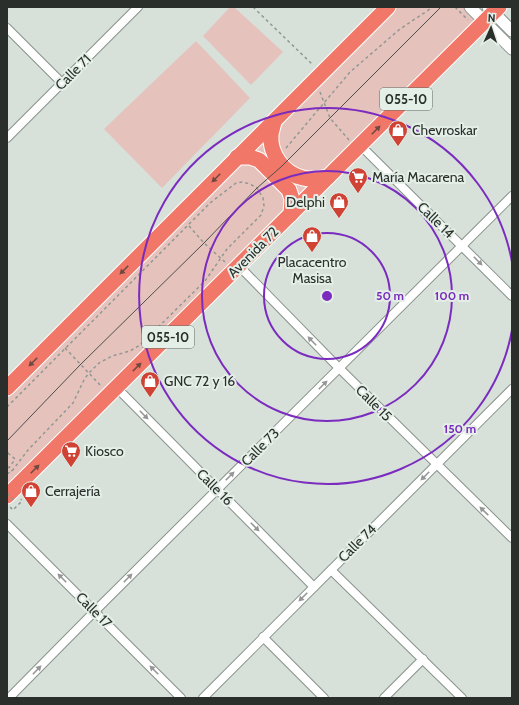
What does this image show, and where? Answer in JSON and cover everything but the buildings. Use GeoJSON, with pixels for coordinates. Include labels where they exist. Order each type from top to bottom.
{"type":"FeatureCollection","features":[{"type":"Feature","properties":{"kind":"highway"},"geometry":{"type":"LineString","coordinates":[[7,388],[60,344],[183,221],[237,157],[274,122],[388,7]]}},
{"type":"Feature","properties":{"kind":"highway","name":"Avenida 72"},"geometry":{"type":"LineString","coordinates":[[11,499],[113,391],[488,15]]}},
{"type":"Feature","properties":{"kind":"highway"},"geometry":{"type":"LineString","coordinates":[[274,122],[271,134],[272,147],[276,158],[282,166],[291,174],[303,178],[315,179],[328,177]]}},
{"type":"Feature","properties":{"kind":"highway"},"geometry":{"type":"LineString","coordinates":[[237,157],[250,157],[259,160],[289,190],[292,200],[291,214]]}},
{"type":"Feature","properties":{"kind":"street","name":"Calle 71"},"geometry":{"type":"LineString","coordinates":[[7,138],[138,7]]}},
{"type":"Feature","properties":{"kind":"street"},"geometry":{"type":"LineString","coordinates":[[470,7],[488,15],[512,31]]}},
{"type":"Feature","properties":{"kind":"street"},"geometry":{"type":"LineString","coordinates":[[488,15],[512,49]]}},
{"type":"Feature","properties":{"kind":"street"},"geometry":{"type":"LineString","coordinates":[[7,28],[62,83]]}},
{"type":"Feature","properties":{"kind":"street","name":"Calle 14"},"geometry":{"type":"LineString","coordinates":[[360,145],[512,296]]}},
{"type":"Feature","properties":{"kind":"street","name":"Calle 73"},"geometry":{"type":"LineString","coordinates":[[9,698],[512,196]]}},
{"type":"Feature","properties":{"kind":"street","name":"Calle 15"},"geometry":{"type":"LineString","coordinates":[[236,268],[512,538]]}},
{"type":"Feature","properties":{"kind":"street","name":"Calle 74"},"geometry":{"type":"LineString","coordinates":[[203,698],[512,389]]}},
{"type":"Feature","properties":{"kind":"street","name":"Calle 16"},"geometry":{"type":"LineString","coordinates":[[113,391],[217,489],[314,587]]}},
{"type":"Feature","properties":{"kind":"street","name":"Calle 17"},"geometry":{"type":"LineString","coordinates":[[7,524],[181,698]]}},
{"type":"Feature","properties":{"kind":"street"},"geometry":{"type":"LineString","coordinates":[[331,570],[462,698]]}},
{"type":"Feature","properties":{"kind":"street"},"geometry":{"type":"LineString","coordinates":[[263,637],[324,698]]}},
{"type":"Feature","properties":{"kind":"street"},"geometry":{"type":"LineString","coordinates":[[384,698],[423,659]]}},
{"type":"Feature","properties":{"kind":"path"},"geometry":{"type":"LineString","coordinates":[[276,158],[350,72],[400,29],[433,7]]}},
{"type":"Feature","properties":{"kind":"path"},"geometry":{"type":"LineString","coordinates":[[455,7],[488,15]]}},
{"type":"Feature","properties":{"kind":"path"},"geometry":{"type":"LineString","coordinates":[[7,407],[60,344],[183,221],[236,183],[242,182],[257,188],[263,198],[264,206],[261,215],[220,258],[205,281],[140,345],[130,351],[112,356],[99,363],[88,374],[73,403],[28,450],[12,471],[7,474]]}},
{"type":"Feature","properties":{"kind":"path"},"geometry":{"type":"LineString","coordinates":[[183,221],[220,258],[236,268]]}},
{"type":"Feature","properties":{"kind":"path"},"geometry":{"type":"LineString","coordinates":[[60,344],[88,374],[113,391]]}},
{"type":"Feature","properties":{"kind":"path"},"geometry":{"type":"LineString","coordinates":[[8,453],[15,459],[8,467],[12,471]]}},
{"type":"Feature","properties":{"kind":"path"},"geometry":{"type":"LineString","coordinates":[[7,461],[8,453]]}},
{"type":"Feature","properties":{"kind":"path"},"geometry":{"type":"LineString","coordinates":[[7,493],[11,499]]}},
{"type":"Feature","properties":{"kind":"shaded area"},"geometry":{"type":"Polygon","coordinates":[[[230,7],[234,7],[283,52],[251,85],[203,36],[230,7]]]}},
{"type":"Feature","properties":{"kind":"shaded area"},"geometry":{"type":"Polygon","coordinates":[[[395,7],[465,7],[478,19],[327,168],[322,171],[308,173],[290,168],[278,147],[278,137],[283,124],[395,7]]]}},
{"type":"Feature","properties":{"kind":"shaded area"},"geometry":{"type":"Polygon","coordinates":[[[196,41],[250,98],[162,188],[104,129],[196,41]]]}},
{"type":"Feature","properties":{"kind":"shaded area"},"geometry":{"type":"Polygon","coordinates":[[[267,139],[267,150],[310,184],[296,198],[252,154],[267,139]]]}},
{"type":"Feature","properties":{"kind":"shaded area"},"geometry":{"type":"Polygon","coordinates":[[[253,162],[287,194],[287,206],[7,486],[7,399],[242,164],[253,162]]]}},
{"type":"Feature","properties":{"kind":"tram line"},"geometry":{"type":"LineString","coordinates":[[7,441],[80,365],[441,7]]}},
{"type":"Feature","properties":{"kind":"place","name":"Chevroskar"},"geometry":{"type":"Point","coordinates":[398,147]}},
{"type":"Feature","properties":{"kind":"place","name":"María Macarena"},"geometry":{"type":"Point","coordinates":[358,194]}},
{"type":"Feature","properties":{"kind":"place","name":"Delphi"},"geometry":{"type":"Point","coordinates":[339,219]}},
{"type":"Feature","properties":{"kind":"place","name":"Placacentro Masisa"},"geometry":{"type":"Point","coordinates":[312,253]}},
{"type":"Feature","properties":{"kind":"place","name":"GNC 72 y 16"},"geometry":{"type":"Point","coordinates":[150,398]}},
{"type":"Feature","properties":{"kind":"place","name":"Kiosco"},"geometry":{"type":"Point","coordinates":[71,468]}},
{"type":"Feature","properties":{"kind":"place","name":"Cerrajería"},"geometry":{"type":"Point","coordinates":[31,508]}}]}
